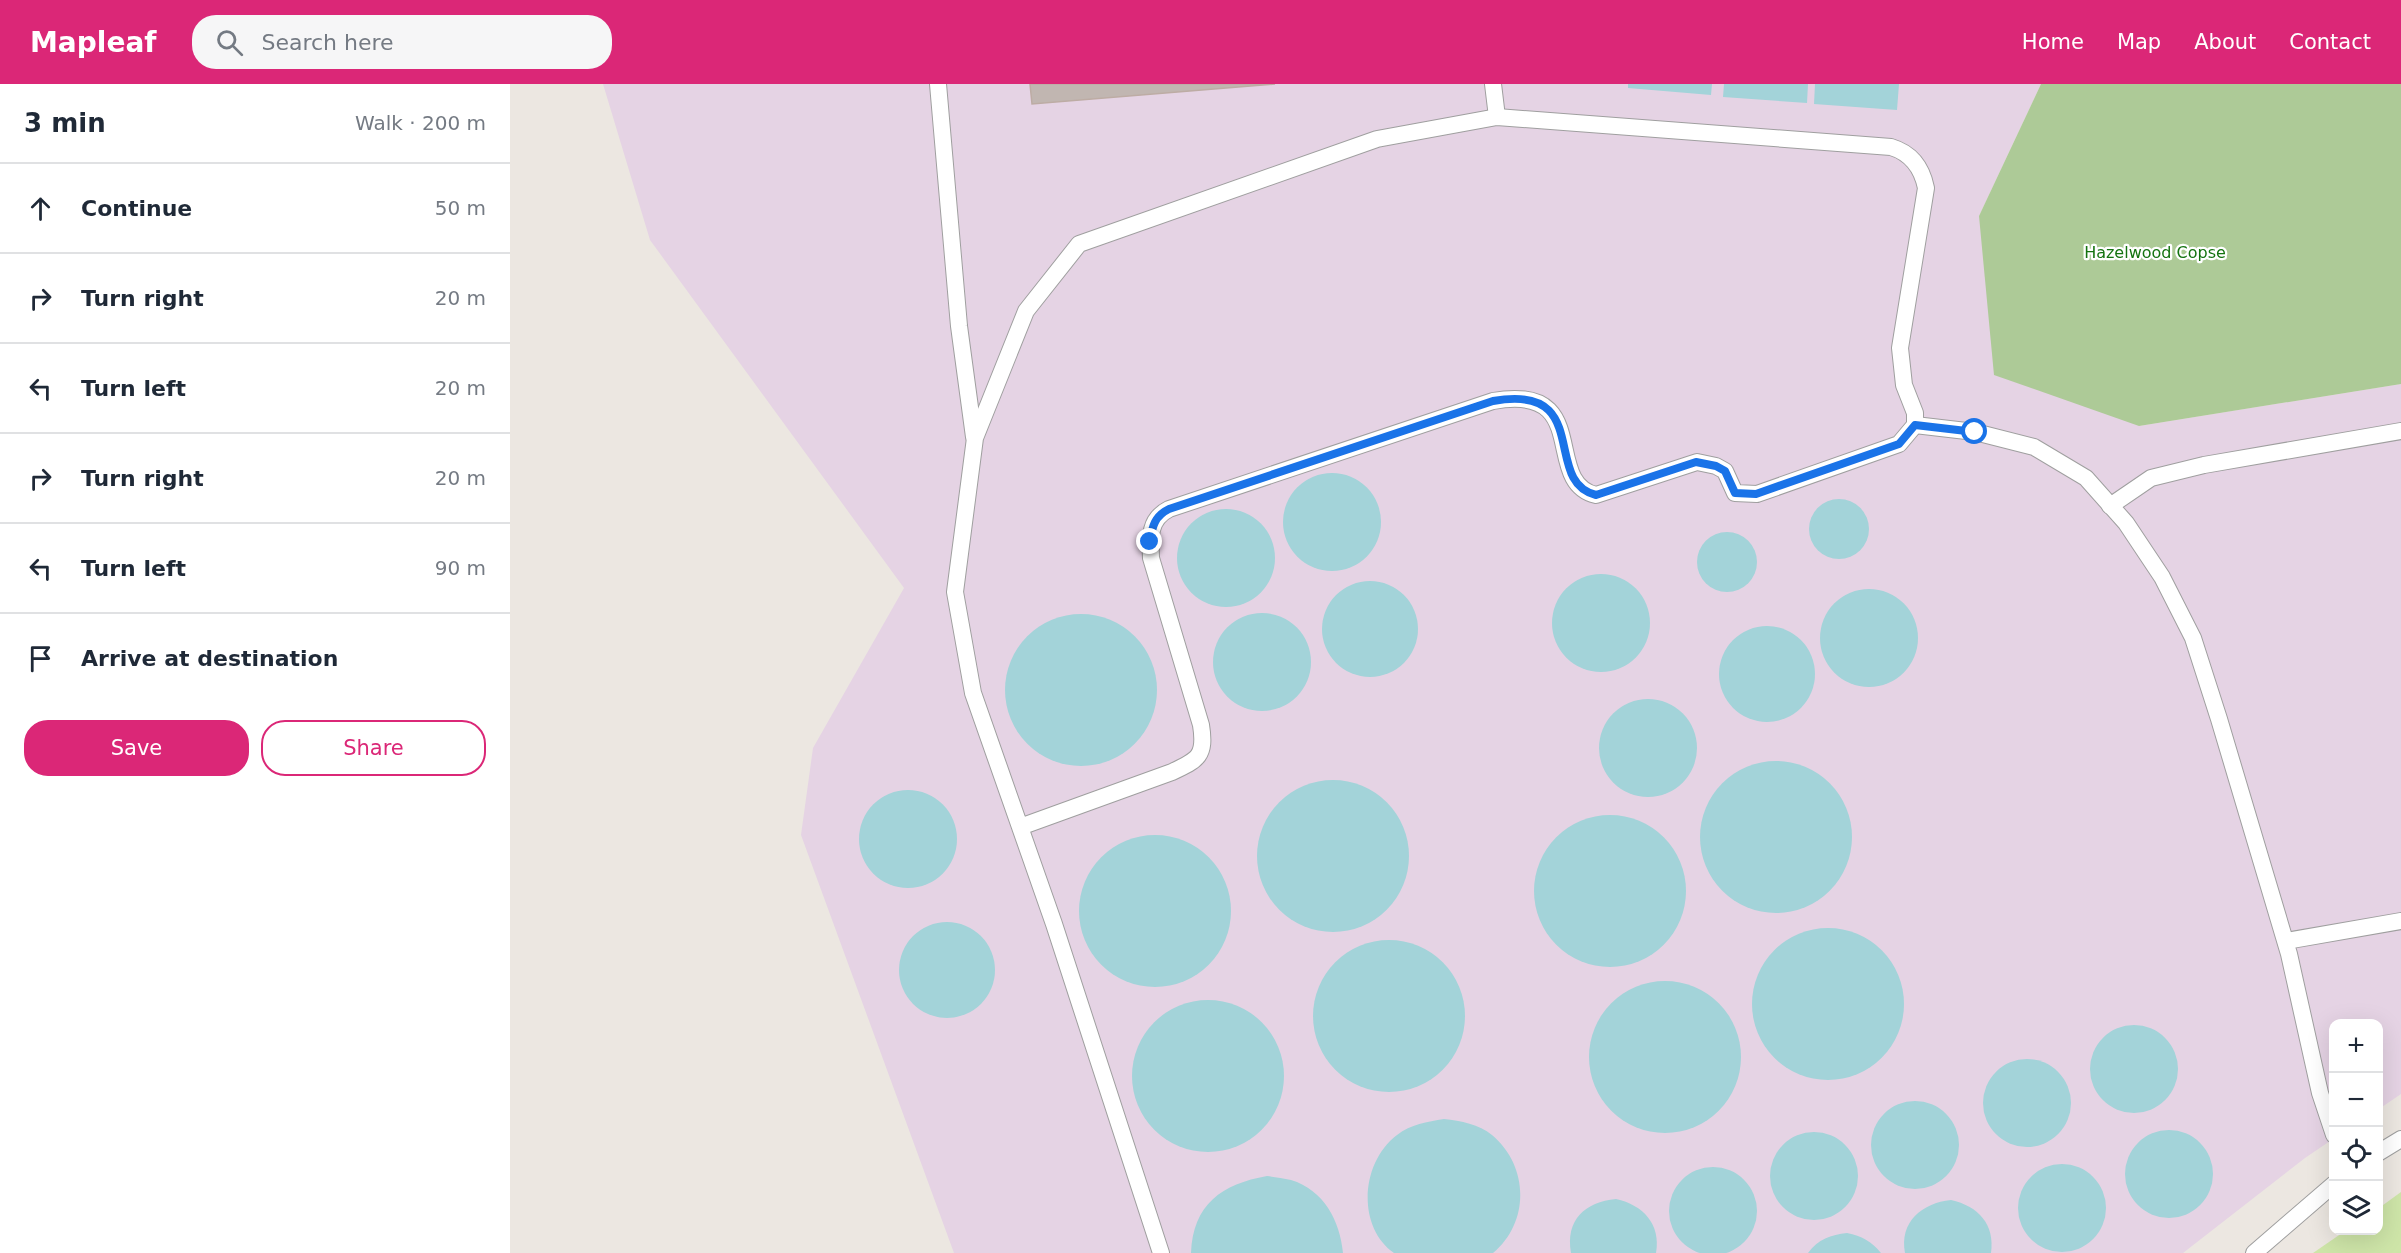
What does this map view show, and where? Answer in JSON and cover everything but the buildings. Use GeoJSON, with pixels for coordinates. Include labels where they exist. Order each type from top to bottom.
{"type":"FeatureCollection","features":[{"type":"Feature","properties":{"kind":"lane"},"geometry":{"type":"LineString","coordinates":[[938,84],[959,326],[975,438]]}},
{"type":"Feature","properties":{"kind":"lane"},"geometry":{"type":"LineString","coordinates":[[1493,84],[1497,117]]}},
{"type":"Feature","properties":{"kind":"lane"},"geometry":{"type":"LineString","coordinates":[[1020,827],[1172,772],[1194,762],[1201,753],[1203,744],[1201,725],[1151,558],[1151,529],[1158,515],[1169,509],[1493,401],[1508,399],[1526,399],[1547,406],[1556,418],[1574,478],[1587,493],[1596,495],[1696,462],[1716,466],[1725,471],[1735,493],[1756,494],[1899,444],[1915,425],[1915,413],[1904,385],[1900,348],[1926,188],[1923,174],[1918,167],[1901,150],[1890,147],[1497,117],[1377,139],[1079,244],[1026,311],[975,438],[955,592],[973,693],[1054,924],[1161,1253]]}},
{"type":"Feature","properties":{"kind":"lane"},"geometry":{"type":"LineString","coordinates":[[1915,425],[1975,432],[2034,447],[2085,478],[2126,523],[2162,577],[2193,638],[2286,941],[2320,1093],[2331,1127]]}},
{"type":"Feature","properties":{"kind":"lane"},"geometry":{"type":"LineString","coordinates":[[2110,506],[2151,478],[2204,465],[2401,431]]}},
{"type":"Feature","properties":{"kind":"lane"},"geometry":{"type":"LineString","coordinates":[[2286,941],[2401,921]]}},
{"type":"Feature","properties":{"kind":"lane"},"geometry":{"type":"LineString","coordinates":[[2383,1150],[2401,1139]]}},
{"type":"Feature","properties":{"kind":"lane"},"geometry":{"type":"LineString","coordinates":[[2254,1253],[2329,1188]]}},
{"type":"Feature","properties":{"kind":"shaded area"},"geometry":{"type":"Polygon","coordinates":[[[603,84],[2041,84],[1979,216],[2139,426],[2401,384],[2401,1094],[2383,1106],[2383,1019],[2329,1019],[2329,1142],[2183,1253],[954,1253],[801,835],[813,748],[904,588],[650,240],[603,84]]]}},
{"type":"Feature","properties":{"kind":"green space","name":"Hazelwood Copse"},"geometry":{"type":"Polygon","coordinates":[[[2041,84],[2401,84],[2401,384],[2139,426],[1994,375],[1979,216],[2041,84]]]}},
{"type":"Feature","properties":{"kind":"green space"},"geometry":{"type":"Polygon","coordinates":[[[2401,1192],[2401,1253],[2313,1253],[2339,1235],[2383,1235],[2383,1205],[2401,1192]]]}},
{"type":"Feature","properties":{"kind":"water"},"geometry":{"type":"Polygon","coordinates":[[[1628,84],[1712,84],[1711,95],[1628,88],[1628,84]]]}},
{"type":"Feature","properties":{"kind":"water"},"geometry":{"type":"Polygon","coordinates":[[[1724,84],[1808,84],[1807,103],[1723,97],[1724,84]]]}},
{"type":"Feature","properties":{"kind":"water"},"geometry":{"type":"Polygon","coordinates":[[[1815,84],[1899,84],[1897,110],[1814,104],[1815,84]]]}},
{"type":"Feature","properties":{"kind":"water"},"geometry":{"type":"Polygon","coordinates":[[[1332,473],[1351,477],[1366,488],[1377,503],[1381,522],[1377,541],[1366,556],[1351,567],[1332,571],[1313,567],[1298,556],[1287,541],[1283,522],[1287,503],[1298,488],[1313,477],[1332,473]]]}},
{"type":"Feature","properties":{"kind":"water"},"geometry":{"type":"Polygon","coordinates":[[[1839,499],[1856,504],[1864,512],[1869,529],[1864,546],[1856,554],[1839,559],[1822,554],[1814,546],[1809,529],[1814,512],[1822,504],[1839,499]]]}},
{"type":"Feature","properties":{"kind":"water"},"geometry":{"type":"Polygon","coordinates":[[[1226,509],[1245,513],[1260,524],[1271,539],[1275,558],[1271,577],[1260,592],[1245,603],[1226,607],[1207,603],[1192,592],[1181,577],[1177,558],[1181,539],[1192,524],[1207,513],[1226,509]]]}},
{"type":"Feature","properties":{"kind":"water"},"geometry":{"type":"Polygon","coordinates":[[[1727,532],[1744,537],[1752,545],[1757,562],[1752,579],[1744,587],[1727,592],[1710,587],[1702,579],[1697,562],[1702,545],[1710,537],[1727,532]]]}},
{"type":"Feature","properties":{"kind":"water"},"geometry":{"type":"Polygon","coordinates":[[[1601,574],[1620,578],[1635,589],[1646,604],[1650,623],[1646,642],[1635,657],[1620,668],[1601,672],[1582,668],[1567,657],[1556,642],[1552,623],[1556,604],[1567,589],[1582,578],[1601,574]]]}},
{"type":"Feature","properties":{"kind":"water"},"geometry":{"type":"Polygon","coordinates":[[[1361,581],[1379,581],[1397,589],[1410,602],[1418,620],[1415,648],[1397,669],[1379,677],[1361,677],[1343,669],[1330,656],[1322,638],[1322,620],[1330,602],[1343,589],[1361,581]]]}},
{"type":"Feature","properties":{"kind":"water"},"geometry":{"type":"Polygon","coordinates":[[[1869,589],[1888,593],[1903,604],[1914,619],[1918,638],[1914,657],[1903,672],[1888,683],[1869,687],[1850,683],[1835,672],[1824,657],[1820,638],[1824,619],[1835,604],[1850,593],[1869,589]]]}},
{"type":"Feature","properties":{"kind":"water"},"geometry":{"type":"Polygon","coordinates":[[[1262,613],[1281,617],[1296,628],[1307,643],[1311,662],[1307,681],[1296,696],[1281,707],[1262,711],[1243,707],[1228,696],[1217,681],[1213,662],[1217,643],[1228,628],[1243,617],[1262,613]]]}},
{"type":"Feature","properties":{"kind":"water"},"geometry":{"type":"Polygon","coordinates":[[[1081,614],[1096,615],[1110,620],[1135,636],[1151,661],[1156,675],[1156,705],[1151,719],[1135,744],[1110,760],[1096,765],[1081,766],[1066,765],[1052,760],[1027,744],[1011,719],[1006,705],[1005,690],[1006,675],[1011,661],[1027,636],[1052,620],[1066,615],[1081,614]]]}},
{"type":"Feature","properties":{"kind":"water"},"geometry":{"type":"Polygon","coordinates":[[[1758,626],[1776,626],[1794,634],[1807,647],[1815,665],[1812,693],[1794,714],[1776,722],[1758,722],[1740,714],[1727,701],[1719,683],[1719,665],[1727,647],[1740,634],[1758,626]]]}},
{"type":"Feature","properties":{"kind":"water"},"geometry":{"type":"Polygon","coordinates":[[[1648,699],[1667,703],[1682,714],[1693,729],[1697,748],[1693,767],[1682,782],[1667,793],[1648,797],[1629,793],[1614,782],[1603,767],[1599,748],[1603,729],[1614,714],[1629,703],[1648,699]]]}},
{"type":"Feature","properties":{"kind":"water"},"geometry":{"type":"Polygon","coordinates":[[[1776,761],[1791,762],[1805,767],[1830,783],[1846,808],[1851,822],[1851,852],[1846,866],[1830,891],[1805,907],[1791,912],[1776,913],[1761,912],[1747,907],[1722,891],[1706,866],[1701,852],[1700,837],[1701,822],[1706,808],[1722,783],[1747,767],[1761,762],[1776,761]]]}},
{"type":"Feature","properties":{"kind":"water"},"geometry":{"type":"Polygon","coordinates":[[[1333,780],[1362,785],[1387,802],[1404,827],[1409,856],[1404,885],[1387,910],[1362,927],[1333,932],[1304,927],[1279,910],[1262,885],[1257,856],[1262,827],[1279,802],[1304,785],[1333,780]]]}},
{"type":"Feature","properties":{"kind":"water"},"geometry":{"type":"Polygon","coordinates":[[[908,790],[927,794],[942,805],[953,820],[957,839],[953,858],[942,873],[927,884],[908,888],[889,884],[874,873],[863,858],[859,839],[863,820],[874,805],[889,794],[908,790]]]}},
{"type":"Feature","properties":{"kind":"water"},"geometry":{"type":"Polygon","coordinates":[[[1610,815],[1625,816],[1639,821],[1664,837],[1680,862],[1685,876],[1685,906],[1680,920],[1664,945],[1639,961],[1625,966],[1610,967],[1595,966],[1581,961],[1556,945],[1540,920],[1535,906],[1534,891],[1535,876],[1540,862],[1556,837],[1581,821],[1595,816],[1610,815]]]}},
{"type":"Feature","properties":{"kind":"water"},"geometry":{"type":"Polygon","coordinates":[[[1155,835],[1170,836],[1184,841],[1209,857],[1225,882],[1230,896],[1230,926],[1225,940],[1209,965],[1184,981],[1170,986],[1155,987],[1140,986],[1126,981],[1101,965],[1085,940],[1080,926],[1079,911],[1080,896],[1085,882],[1101,857],[1126,841],[1140,836],[1155,835]]]}},
{"type":"Feature","properties":{"kind":"water"},"geometry":{"type":"Polygon","coordinates":[[[938,922],[956,922],[974,930],[987,943],[995,961],[992,989],[974,1010],[956,1018],[938,1018],[920,1010],[907,997],[899,979],[899,961],[907,943],[920,930],[938,922]]]}},
{"type":"Feature","properties":{"kind":"water"},"geometry":{"type":"Polygon","coordinates":[[[1828,928],[1843,929],[1857,934],[1882,950],[1898,975],[1903,989],[1903,1019],[1898,1033],[1882,1058],[1857,1074],[1843,1079],[1828,1080],[1813,1079],[1799,1074],[1774,1058],[1758,1033],[1753,1019],[1752,1004],[1753,989],[1758,975],[1774,950],[1799,934],[1813,929],[1828,928]]]}},
{"type":"Feature","properties":{"kind":"water"},"geometry":{"type":"Polygon","coordinates":[[[1389,940],[1418,945],[1443,962],[1460,987],[1465,1016],[1460,1045],[1443,1070],[1418,1087],[1389,1092],[1360,1087],[1335,1070],[1318,1045],[1313,1016],[1318,987],[1335,962],[1360,945],[1389,940]]]}},
{"type":"Feature","properties":{"kind":"water"},"geometry":{"type":"Polygon","coordinates":[[[1665,981],[1680,982],[1694,987],[1719,1003],[1735,1028],[1740,1042],[1740,1072],[1735,1086],[1719,1111],[1694,1127],[1680,1132],[1665,1133],[1650,1132],[1636,1127],[1611,1111],[1595,1086],[1590,1072],[1589,1057],[1590,1042],[1595,1028],[1611,1003],[1636,987],[1650,982],[1665,981]]]}},
{"type":"Feature","properties":{"kind":"water"},"geometry":{"type":"Polygon","coordinates":[[[1208,1000],[1237,1005],[1262,1022],[1279,1047],[1284,1076],[1279,1105],[1262,1130],[1237,1147],[1208,1152],[1179,1147],[1154,1130],[1137,1105],[1132,1076],[1137,1047],[1154,1022],[1179,1005],[1208,1000]]]}},
{"type":"Feature","properties":{"kind":"water"},"geometry":{"type":"Polygon","coordinates":[[[2134,1025],[2151,1029],[2165,1038],[2174,1052],[2178,1069],[2174,1086],[2165,1100],[2151,1109],[2134,1113],[2117,1109],[2103,1100],[2094,1086],[2090,1069],[2094,1052],[2103,1038],[2117,1029],[2134,1025]]]}},
{"type":"Feature","properties":{"kind":"water"},"geometry":{"type":"Polygon","coordinates":[[[2027,1059],[2044,1063],[2058,1072],[2067,1086],[2071,1103],[2067,1120],[2058,1134],[2044,1143],[2027,1147],[2010,1143],[1996,1134],[1987,1120],[1983,1103],[1987,1086],[1996,1072],[2010,1063],[2027,1059]]]}},
{"type":"Feature","properties":{"kind":"water"},"geometry":{"type":"Polygon","coordinates":[[[1915,1101],[1932,1105],[1946,1114],[1955,1128],[1959,1145],[1955,1162],[1946,1176],[1932,1185],[1915,1189],[1898,1185],[1884,1176],[1875,1162],[1871,1145],[1875,1128],[1884,1114],[1898,1105],[1915,1101]]]}},
{"type":"Feature","properties":{"kind":"water"},"geometry":{"type":"Polygon","coordinates":[[[1444,1119],[1481,1128],[1492,1135],[1504,1148],[1513,1162],[1518,1178],[1519,1210],[1514,1226],[1493,1253],[1394,1253],[1373,1227],[1369,1211],[1370,1177],[1385,1147],[1402,1131],[1419,1124],[1444,1119]]]}},
{"type":"Feature","properties":{"kind":"water"},"geometry":{"type":"Polygon","coordinates":[[[2169,1130],[2186,1134],[2200,1143],[2209,1157],[2213,1174],[2209,1191],[2200,1205],[2186,1214],[2169,1218],[2152,1214],[2138,1205],[2129,1191],[2125,1174],[2129,1157],[2138,1143],[2152,1134],[2169,1130]]]}},
{"type":"Feature","properties":{"kind":"water"},"geometry":{"type":"Polygon","coordinates":[[[1814,1132],[1831,1136],[1845,1145],[1854,1159],[1858,1176],[1854,1193],[1845,1207],[1831,1216],[1814,1220],[1797,1216],[1783,1207],[1774,1193],[1770,1176],[1774,1159],[1783,1145],[1797,1136],[1814,1132]]]}},
{"type":"Feature","properties":{"kind":"water"},"geometry":{"type":"Polygon","coordinates":[[[2062,1164],[2079,1168],[2093,1177],[2102,1191],[2106,1208],[2102,1225],[2093,1239],[2079,1248],[2062,1252],[2045,1248],[2031,1239],[2022,1225],[2018,1208],[2022,1191],[2031,1177],[2045,1168],[2062,1164]]]}},
{"type":"Feature","properties":{"kind":"water"},"geometry":{"type":"Polygon","coordinates":[[[1705,1168],[1721,1168],[1737,1175],[1749,1187],[1756,1203],[1756,1219],[1749,1235],[1737,1247],[1721,1254],[1705,1254],[1689,1247],[1677,1235],[1670,1219],[1670,1203],[1677,1187],[1689,1175],[1705,1168]]]}},
{"type":"Feature","properties":{"kind":"water"},"geometry":{"type":"Polygon","coordinates":[[[1267,1176],[1291,1180],[1303,1185],[1321,1199],[1334,1218],[1343,1253],[1191,1253],[1197,1221],[1213,1199],[1236,1185],[1267,1176]]]}},
{"type":"Feature","properties":{"kind":"water"},"geometry":{"type":"Polygon","coordinates":[[[1616,1199],[1634,1206],[1648,1217],[1656,1233],[1656,1253],[1571,1253],[1570,1241],[1574,1222],[1595,1204],[1616,1199]]]}},
{"type":"Feature","properties":{"kind":"water"},"geometry":{"type":"Polygon","coordinates":[[[1951,1200],[1969,1207],[1983,1218],[1990,1233],[1991,1253],[1905,1253],[1906,1232],[1915,1216],[1931,1205],[1951,1200]]]}},
{"type":"Feature","properties":{"kind":"water"},"geometry":{"type":"Polygon","coordinates":[[[1847,1233],[1866,1240],[1881,1253],[1808,1253],[1825,1238],[1847,1233]]]}},
{"type":"Feature","properties":{"kind":"route"},"geometry":{"type":"LineString","coordinates":[[1150,542],[1151,529],[1158,515],[1169,509],[1493,401],[1508,399],[1526,399],[1547,406],[1556,418],[1574,478],[1587,493],[1596,495],[1696,462],[1716,466],[1725,471],[1735,493],[1756,494],[1899,444],[1915,425],[1975,432]]}}]}
